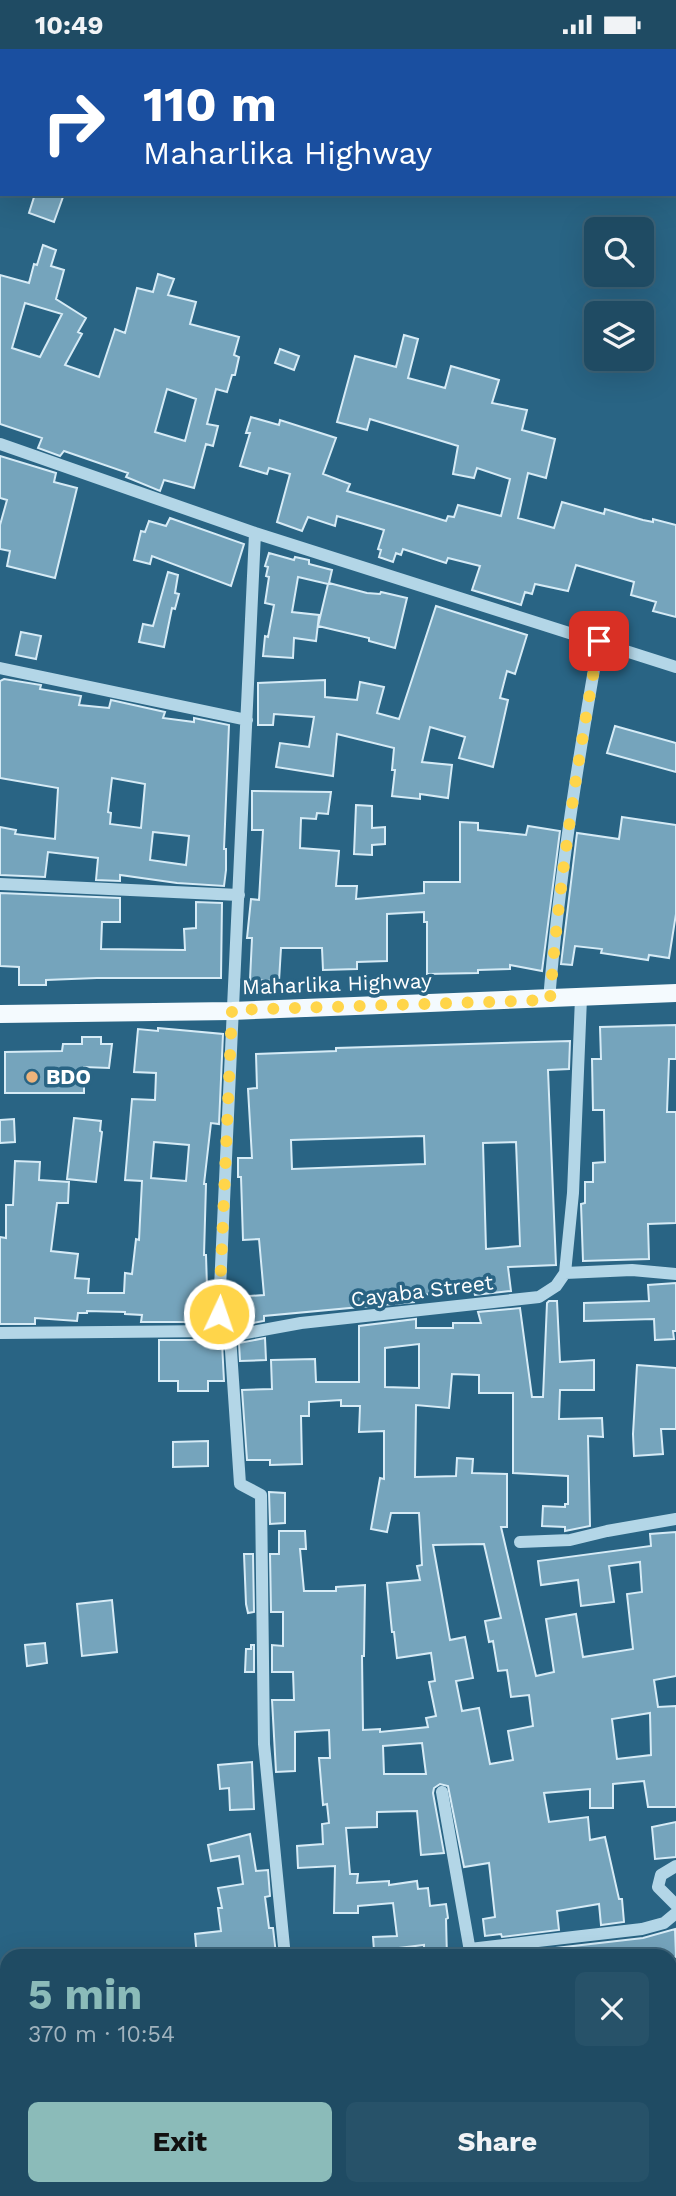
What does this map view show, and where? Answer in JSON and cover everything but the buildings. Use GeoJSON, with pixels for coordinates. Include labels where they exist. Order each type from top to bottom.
{"type":"FeatureCollection","features":[{"type":"Feature","properties":{"kind":"main road","name":"Maharlika Highway"},"geometry":{"type":"LineString","coordinates":[[0,1014],[232,1010],[550,1000],[676,993]]}},
{"type":"Feature","properties":{"kind":"street"},"geometry":{"type":"LineString","coordinates":[[0,444],[256,533],[676,667]]}},
{"type":"Feature","properties":{"kind":"street"},"geometry":{"type":"LineString","coordinates":[[256,533],[232,1010],[224,1333],[240,1484],[261,1495],[264,1744],[284,1949]]}},
{"type":"Feature","properties":{"kind":"street"},"geometry":{"type":"LineString","coordinates":[[550,1000],[554,939],[573,786],[599,641]]}},
{"type":"Feature","properties":{"kind":"street"},"geometry":{"type":"LineString","coordinates":[[0,668],[247,720]]}},
{"type":"Feature","properties":{"kind":"street"},"geometry":{"type":"LineString","coordinates":[[0,884],[239,895]]}},
{"type":"Feature","properties":{"kind":"street"},"geometry":{"type":"LineString","coordinates":[[581,998],[573,1193],[565,1273],[632,1270],[676,1274]]}},
{"type":"Feature","properties":{"kind":"street","name":"Cayaba Street"},"geometry":{"type":"LineString","coordinates":[[0,1333],[224,1333],[539,1297],[556,1286],[565,1273]]}},
{"type":"Feature","properties":{"kind":"street"},"geometry":{"type":"LineString","coordinates":[[520,1542],[570,1540],[676,1520]]}},
{"type":"Feature","properties":{"kind":"street"},"geometry":{"type":"LineString","coordinates":[[442,1792],[469,1949]]}},
{"type":"Feature","properties":{"kind":"street"},"geometry":{"type":"LineString","coordinates":[[676,1866],[661,1875],[658,1887],[676,1905]]}},
{"type":"Feature","properties":{"kind":"street"},"geometry":{"type":"LineString","coordinates":[[499,1949],[642,1929],[664,1923],[676,1913]]}},
{"type":"Feature","properties":{"kind":"place","name":"BDO"},"geometry":{"type":"Point","coordinates":[32,1077]}},
{"type":"Feature","properties":{"kind":"route"},"geometry":{"type":"LineString","coordinates":[[219,1314],[232,1010],[550,1000],[554,939],[573,786],[599,641]]}}]}
